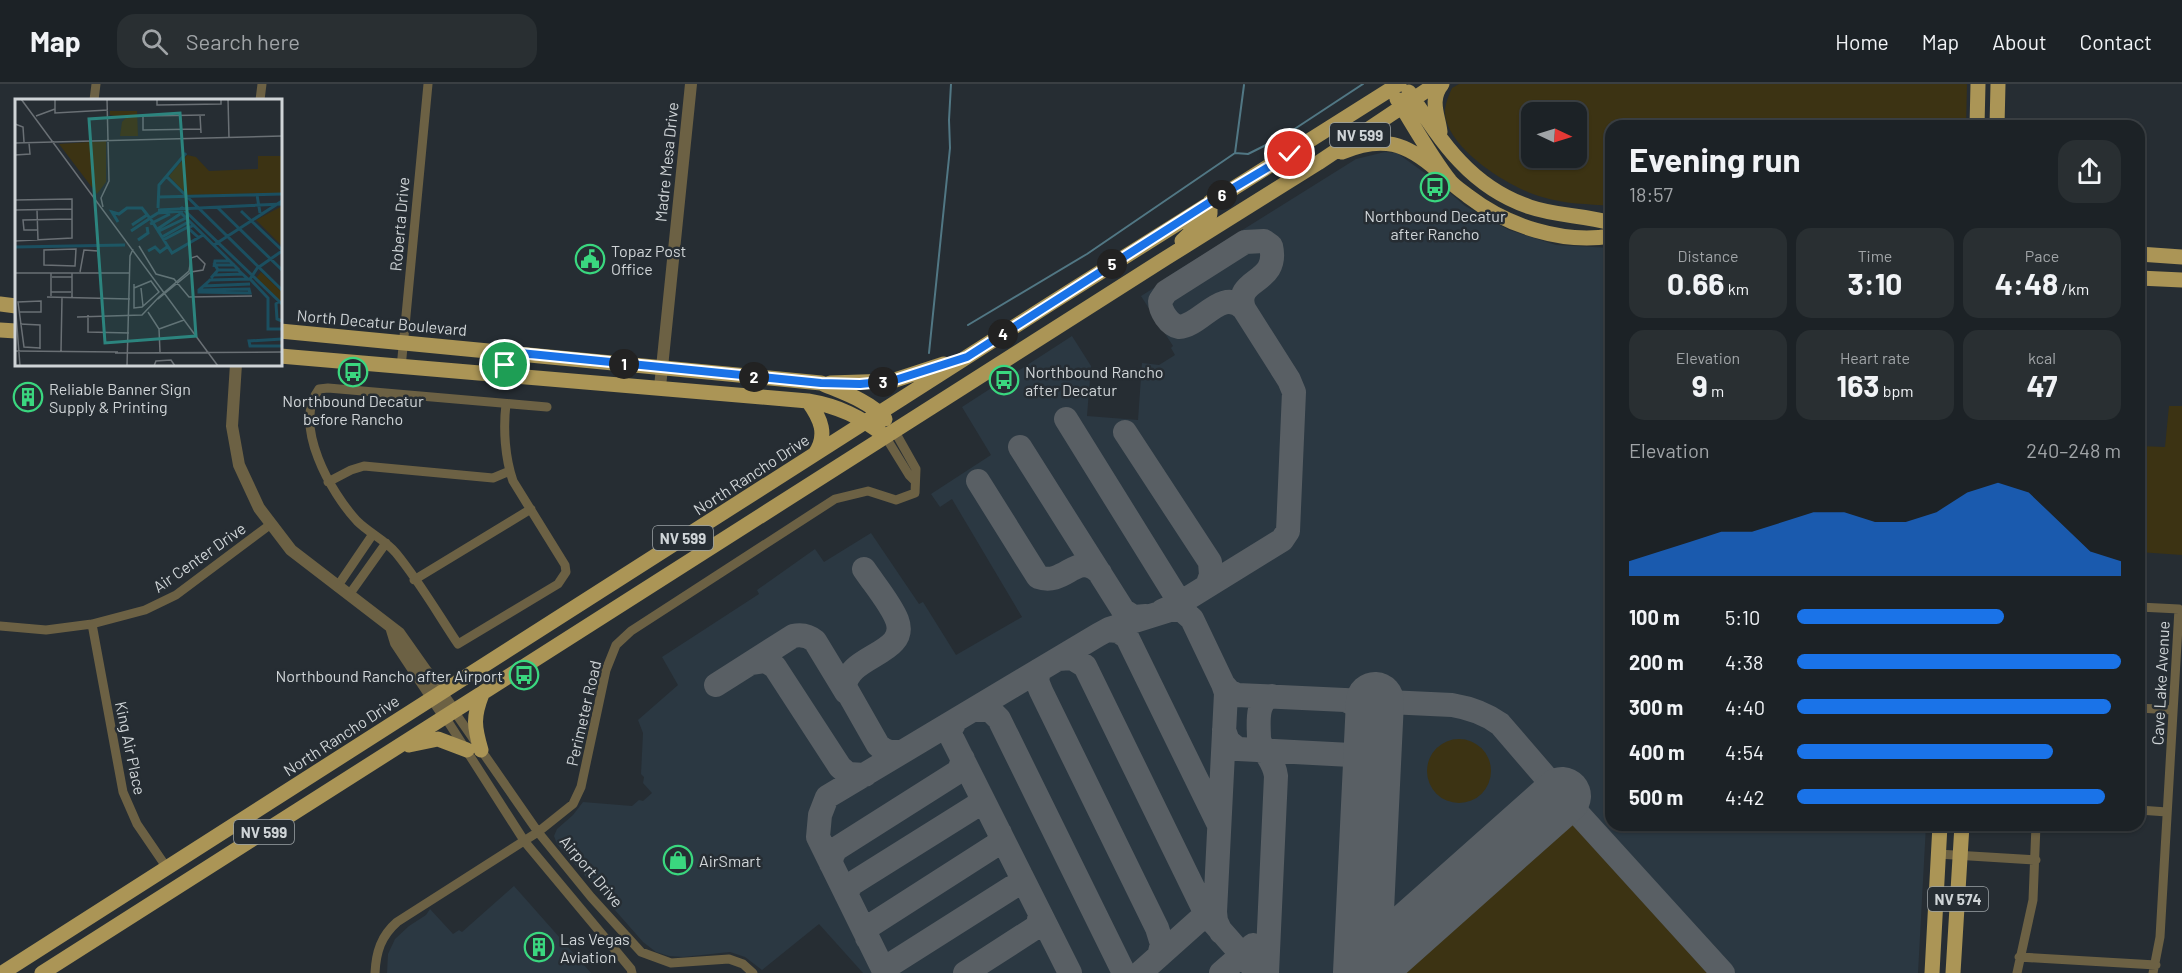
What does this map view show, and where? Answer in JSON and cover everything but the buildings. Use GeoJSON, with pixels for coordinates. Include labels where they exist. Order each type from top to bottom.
{"type":"FeatureCollection","features":[{"type":"Feature","properties":{"kind":"main road","name":"NV 599"},"geometry":{"type":"LineString","coordinates":[[42,973],[889,433],[1318,164],[1436,84]]}},
{"type":"Feature","properties":{"kind":"main road"},"geometry":{"type":"LineString","coordinates":[[1439,138],[1440,129],[1435,109],[1438,89],[1442,84]]}},
{"type":"Feature","properties":{"kind":"main road"},"geometry":{"type":"LineString","coordinates":[[1977,120],[1978,84]]}},
{"type":"Feature","properties":{"kind":"main road"},"geometry":{"type":"LineString","coordinates":[[1997,120],[1998,84]]}},
{"type":"Feature","properties":{"kind":"main road"},"geometry":{"type":"LineString","coordinates":[[1398,86],[1451,182]]}},
{"type":"Feature","properties":{"kind":"main road","name":"North Rancho Drive"},"geometry":{"type":"LineString","coordinates":[[2,973],[1210,202],[1398,86]]}},
{"type":"Feature","properties":{"kind":"main road"},"geometry":{"type":"LineString","coordinates":[[1408,103],[1460,164],[1506,197],[1536,209],[1605,221]]}},
{"type":"Feature","properties":{"kind":"main road"},"geometry":{"type":"LineString","coordinates":[[1318,164],[1354,148],[1377,143],[1393,143],[1414,151],[1480,205],[1518,224],[1570,237],[1594,239],[1605,237]]}},
{"type":"Feature","properties":{"kind":"main road"},"geometry":{"type":"LineString","coordinates":[[1166,258],[1207,218],[1211,210],[1210,202]]}},
{"type":"Feature","properties":{"kind":"main road"},"geometry":{"type":"LineString","coordinates":[[2145,254],[2182,257]]}},
{"type":"Feature","properties":{"kind":"main road"},"geometry":{"type":"LineString","coordinates":[[2145,278],[2182,280]]}},
{"type":"Feature","properties":{"kind":"main road"},"geometry":{"type":"LineString","coordinates":[[0,304],[15,306]]}},
{"type":"Feature","properties":{"kind":"main road"},"geometry":{"type":"LineString","coordinates":[[0,330],[15,331]]}},
{"type":"Feature","properties":{"kind":"main road","name":"North Decatur Boulevard"},"geometry":{"type":"LineString","coordinates":[[282,331],[821,383],[880,413],[889,433]]}},
{"type":"Feature","properties":{"kind":"main road"},"geometry":{"type":"LineString","coordinates":[[436,370],[472,364],[505,365],[510,352]]}},
{"type":"Feature","properties":{"kind":"main road"},"geometry":{"type":"LineString","coordinates":[[282,356],[808,401],[836,408],[889,433]]}},
{"type":"Feature","properties":{"kind":"main road"},"geometry":{"type":"LineString","coordinates":[[821,383],[860,384],[892,381],[967,357]]}},
{"type":"Feature","properties":{"kind":"main road"},"geometry":{"type":"LineString","coordinates":[[808,401],[816,412],[821,426],[821,444],[814,454]]}},
{"type":"Feature","properties":{"kind":"main road"},"geometry":{"type":"LineString","coordinates":[[397,748],[438,739],[474,750],[474,717],[482,694]]}},
{"type":"Feature","properties":{"kind":"main road","name":"NV 574"},"geometry":{"type":"LineString","coordinates":[[1932,973],[1940,831]]}},
{"type":"Feature","properties":{"kind":"main road","name":"NV 574"},"geometry":{"type":"LineString","coordinates":[[1953,973],[1962,831]]}},
{"type":"Feature","properties":{"kind":"main road"},"geometry":{"type":"LineString","coordinates":[[130,917],[136,900],[151,889],[167,868]]}},
{"type":"Feature","properties":{"kind":"street"},"geometry":{"type":"LineString","coordinates":[[94,99],[96,84]]}},
{"type":"Feature","properties":{"kind":"street"},"geometry":{"type":"LineString","coordinates":[[260,99],[262,84]]}},
{"type":"Feature","properties":{"kind":"street","name":"Roberta Drive"},"geometry":{"type":"LineString","coordinates":[[401,368],[428,84]]}},
{"type":"Feature","properties":{"kind":"street","name":"Madre Mesa Drive"},"geometry":{"type":"LineString","coordinates":[[660,387],[691,84]]}},
{"type":"Feature","properties":{"kind":"street"},"geometry":{"type":"LineString","coordinates":[[236,366],[232,426],[239,465],[259,508],[291,550],[399,633],[450,714]]}},
{"type":"Feature","properties":{"kind":"street"},"geometry":{"type":"LineString","coordinates":[[506,404],[506,439],[513,481],[565,565],[566,572],[558,584],[458,644],[395,552],[358,522],[338,499],[328,482],[311,426],[311,407],[314,395],[319,389],[328,388],[547,407]]}},
{"type":"Feature","properties":{"kind":"street","name":"Perimeter Road"},"geometry":{"type":"LineString","coordinates":[[375,973],[379,948],[387,931],[402,919],[525,842],[573,804],[581,787],[606,670],[616,645],[631,631],[835,499],[868,491],[896,500],[915,493],[916,469],[889,433]]}},
{"type":"Feature","properties":{"kind":"street"},"geometry":{"type":"LineString","coordinates":[[328,482],[364,466],[493,478],[510,471]]}},
{"type":"Feature","properties":{"kind":"street"},"geometry":{"type":"LineString","coordinates":[[414,580],[531,509]]}},
{"type":"Feature","properties":{"kind":"street","name":"Air Center Drive"},"geometry":{"type":"LineString","coordinates":[[0,626],[46,630],[92,624],[145,610],[176,596],[271,524]]}},
{"type":"Feature","properties":{"kind":"street"},"geometry":{"type":"LineString","coordinates":[[337,587],[373,534]]}},
{"type":"Feature","properties":{"kind":"street"},"geometry":{"type":"LineString","coordinates":[[349,595],[386,543]]}},
{"type":"Feature","properties":{"kind":"street","name":"Cave Lake Avenue"},"geometry":{"type":"LineString","coordinates":[[2145,607],[2179,609],[2160,937],[2155,969]]}},
{"type":"Feature","properties":{"kind":"street","name":"King Air Place"},"geometry":{"type":"LineString","coordinates":[[92,624],[123,792],[137,824],[167,868]]}},
{"type":"Feature","properties":{"kind":"street"},"geometry":{"type":"LineString","coordinates":[[2145,708],[2173,710]]}},
{"type":"Feature","properties":{"kind":"street","name":"Airport Drive"},"geometry":{"type":"LineString","coordinates":[[450,714],[474,750],[538,832],[591,897],[641,952],[671,963],[729,959],[743,964],[753,973]]}},
{"type":"Feature","properties":{"kind":"street","name":"Airport Drive"},"geometry":{"type":"LineString","coordinates":[[450,714],[474,750],[525,842],[632,973]]}},
{"type":"Feature","properties":{"kind":"street"},"geometry":{"type":"LineString","coordinates":[[2145,810],[2167,812]]}},
{"type":"Feature","properties":{"kind":"street"},"geometry":{"type":"LineString","coordinates":[[2017,973],[2031,913],[2037,831]]}},
{"type":"Feature","properties":{"kind":"street"},"geometry":{"type":"LineString","coordinates":[[1938,854],[2036,860]]}},
{"type":"Feature","properties":{"kind":"street"},"geometry":{"type":"LineString","coordinates":[[2019,957],[2155,969]]}},
{"type":"Feature","properties":{"kind":"shaded area"},"geometry":{"type":"Polygon","coordinates":[[[1385,152],[1397,153],[1440,184],[1465,206],[1509,230],[1556,245],[1605,248],[1605,831],[1926,831],[1918,973],[863,973],[819,924],[762,970],[745,957],[730,952],[683,957],[669,956],[656,952],[643,942],[557,844],[554,836],[557,829],[573,815],[583,802],[632,806],[639,800],[643,801],[652,793],[643,783],[644,777],[641,774],[643,733],[638,720],[678,685],[662,657],[759,594],[757,590],[815,549],[824,562],[871,533],[919,604],[923,602],[956,655],[1022,617],[952,499],[940,507],[931,494],[991,455],[962,407],[1072,336],[1091,366],[1087,416],[1138,420],[1142,363],[1159,365],[1175,355],[1171,348],[1173,346],[1141,296],[1165,281],[1164,279],[1356,159],[1385,152]]]}},
{"type":"Feature","properties":{"kind":"shaded area"},"geometry":{"type":"Polygon","coordinates":[[[514,886],[591,973],[387,973],[388,954],[395,939],[426,915],[430,909],[453,934],[459,930],[462,932],[514,886]]]}},
{"type":"Feature","properties":{"kind":"sand"},"geometry":{"type":"Polygon","coordinates":[[[1459,84],[1967,84],[1966,120],[1605,120],[1605,206],[1550,199],[1529,192],[1497,176],[1467,152],[1455,138],[1448,125],[1445,108],[1452,88],[1459,84]]]}},
{"type":"Feature","properties":{"kind":"sand"},"geometry":{"type":"Polygon","coordinates":[[[2169,406],[2182,406],[2182,555],[2145,552],[2145,446],[2165,447],[2169,406]]]}},
{"type":"Feature","properties":{"kind":"sand"},"geometry":{"type":"Polygon","coordinates":[[[1459,739],[1482,748],[1491,771],[1482,794],[1459,803],[1436,794],[1427,771],[1436,748],[1459,739]]]}},
{"type":"Feature","properties":{"kind":"sand"},"geometry":{"type":"Polygon","coordinates":[[[1564,820],[1579,823],[1713,973],[1387,973],[1555,823],[1564,820]]]}},
{"type":"Feature","properties":{"kind":"waterway"},"geometry":{"type":"LineString","coordinates":[[929,353],[950,148],[951,84]]}},
{"type":"Feature","properties":{"kind":"waterway"},"geometry":{"type":"LineString","coordinates":[[1293,130],[1363,84]]}},
{"type":"Feature","properties":{"kind":"waterway"},"geometry":{"type":"LineString","coordinates":[[968,325],[1087,254],[1235,153],[1244,85]]}},
{"type":"Feature","properties":{"kind":"waterway"},"geometry":{"type":"LineString","coordinates":[[1235,153],[1248,154],[1268,144]]}},
{"type":"Feature","properties":{"kind":"taxiway"},"geometry":{"type":"LineString","coordinates":[[1162,611],[1180,603],[1282,540],[1288,531],[1294,392],[1289,380],[1244,309],[1242,299],[1250,285],[1264,275],[1269,268],[1272,259],[1271,246],[1264,241],[1245,242],[1166,292],[1160,301],[1166,317],[1172,324],[1179,327],[1195,321],[1220,304],[1236,303],[1244,309]]}},
{"type":"Feature","properties":{"kind":"taxiway"},"geometry":{"type":"LineString","coordinates":[[1066,419],[1187,614]]}},
{"type":"Feature","properties":{"kind":"taxiway"},"geometry":{"type":"LineString","coordinates":[[1125,432],[1210,562],[1211,575],[1207,586]]}},
{"type":"Feature","properties":{"kind":"taxiway"},"geometry":{"type":"LineString","coordinates":[[1020,447],[1123,610],[1134,617],[1146,616]]}},
{"type":"Feature","properties":{"kind":"taxiway"},"geometry":{"type":"LineString","coordinates":[[978,481],[1038,577],[1048,579],[1056,577],[1084,565],[1100,573]]}},
{"type":"Feature","properties":{"kind":"taxiway"},"geometry":{"type":"LineString","coordinates":[[864,569],[891,607],[899,631],[895,640],[887,648],[856,668],[848,676],[845,687],[878,745],[890,752],[904,751]]}},
{"type":"Feature","properties":{"kind":"taxiway"},"geometry":{"type":"LineString","coordinates":[[885,973],[818,837],[820,815],[827,797],[1109,629],[1173,609],[1183,611],[1192,619],[1226,693],[1215,912],[1221,932]]}},
{"type":"Feature","properties":{"kind":"taxiway"},"geometry":{"type":"LineString","coordinates":[[1107,630],[1118,631],[1127,637],[1218,823]]}},
{"type":"Feature","properties":{"kind":"taxiway"},"geometry":{"type":"LineString","coordinates":[[716,685],[793,636],[802,635],[815,641],[846,692]]}},
{"type":"Feature","properties":{"kind":"taxiway"},"geometry":{"type":"LineString","coordinates":[[1058,659],[1072,658],[1085,666],[1206,914],[1258,973]]}},
{"type":"Feature","properties":{"kind":"taxiway"},"geometry":{"type":"LineString","coordinates":[[751,663],[766,661],[775,667],[840,767],[848,774],[865,775]]}},
{"type":"Feature","properties":{"kind":"taxiway"},"geometry":{"type":"LineString","coordinates":[[1039,670],[1037,681],[1041,691],[1157,928],[1162,944],[1159,956]]}},
{"type":"Feature","properties":{"kind":"taxiway"},"geometry":{"type":"LineString","coordinates":[[1223,684],[1237,695],[1452,705],[1471,709],[1489,717],[1500,724],[1562,796],[1723,973]]}},
{"type":"Feature","properties":{"kind":"taxiway"},"geometry":{"type":"LineString","coordinates":[[1267,973],[1276,776],[1273,765],[1259,739],[1259,721],[1260,708],[1272,696]]}},
{"type":"Feature","properties":{"kind":"taxiway"},"geometry":{"type":"LineString","coordinates":[[1345,700],[1364,712],[1373,733]]}},
{"type":"Feature","properties":{"kind":"taxiway"},"geometry":{"type":"LineString","coordinates":[[973,710],[990,710],[999,719],[1124,973]]}},
{"type":"Feature","properties":{"kind":"taxiway"},"geometry":{"type":"LineString","coordinates":[[956,720],[951,729],[951,736],[1070,973]]}},
{"type":"Feature","properties":{"kind":"taxiway"},"geometry":{"type":"LineString","coordinates":[[1224,730],[1228,741],[1238,749],[1351,755],[1361,762],[1366,770],[1371,791]]}},
{"type":"Feature","properties":{"kind":"taxiway"},"geometry":{"type":"LineString","coordinates":[[831,864],[836,849],[959,771],[963,759]]}},
{"type":"Feature","properties":{"kind":"taxiway"},"geometry":{"type":"LineString","coordinates":[[847,896],[848,889],[853,883],[976,806],[981,798],[980,794]]}},
{"type":"Feature","properties":{"kind":"taxiway"},"geometry":{"type":"LineString","coordinates":[[867,938],[868,927],[996,845],[1000,839],[1000,833]]}},
{"type":"Feature","properties":{"kind":"taxiway"},"geometry":{"type":"LineString","coordinates":[[887,973],[893,963],[1016,885],[1020,873]]}},
{"type":"Feature","properties":{"kind":"taxiway"},"geometry":{"type":"LineString","coordinates":[[1140,973],[1206,914],[1215,901]]}},
{"type":"Feature","properties":{"kind":"taxiway"},"geometry":{"type":"LineString","coordinates":[[965,973],[1038,926],[1040,913]]}},
{"type":"Feature","properties":{"kind":"taxiway"},"geometry":{"type":"LineString","coordinates":[[1221,973],[1253,945]]}},
{"type":"Feature","properties":{"kind":"runway"},"geometry":{"type":"LineString","coordinates":[[1362,973],[1375,701]]}},
{"type":"Feature","properties":{"kind":"runway"},"geometry":{"type":"LineString","coordinates":[[1363,973],[1562,796]]}},
{"type":"Feature","properties":{"kind":"place","name":"Northbound Decatur after Rancho"},"geometry":{"type":"Point","coordinates":[1435,187]}},
{"type":"Feature","properties":{"kind":"place","name":"Topaz Post Office"},"geometry":{"type":"Point","coordinates":[590,259]}},
{"type":"Feature","properties":{"kind":"place","name":"Northbound Decatur before Rancho"},"geometry":{"type":"Point","coordinates":[353,372]}},
{"type":"Feature","properties":{"kind":"place","name":"Northbound Rancho after Decatur"},"geometry":{"type":"Point","coordinates":[1004,380]}},
{"type":"Feature","properties":{"kind":"place","name":"Reliable Banner Sign Supply & Printing"},"geometry":{"type":"Point","coordinates":[28,397]}},
{"type":"Feature","properties":{"kind":"place","name":"Northbound Rancho after Airport"},"geometry":{"type":"Point","coordinates":[524,675]}},
{"type":"Feature","properties":{"kind":"place","name":"AirSmart"},"geometry":{"type":"Point","coordinates":[678,860]}},
{"type":"Feature","properties":{"kind":"place","name":"Las Vegas Aviation"},"geometry":{"type":"Point","coordinates":[539,947]}},
{"type":"Feature","properties":{"kind":"route"},"geometry":{"type":"LineString","coordinates":[[505,365],[510,352],[821,383],[860,384],[907,377],[967,357],[1210,202],[1290,154]]}}]}
